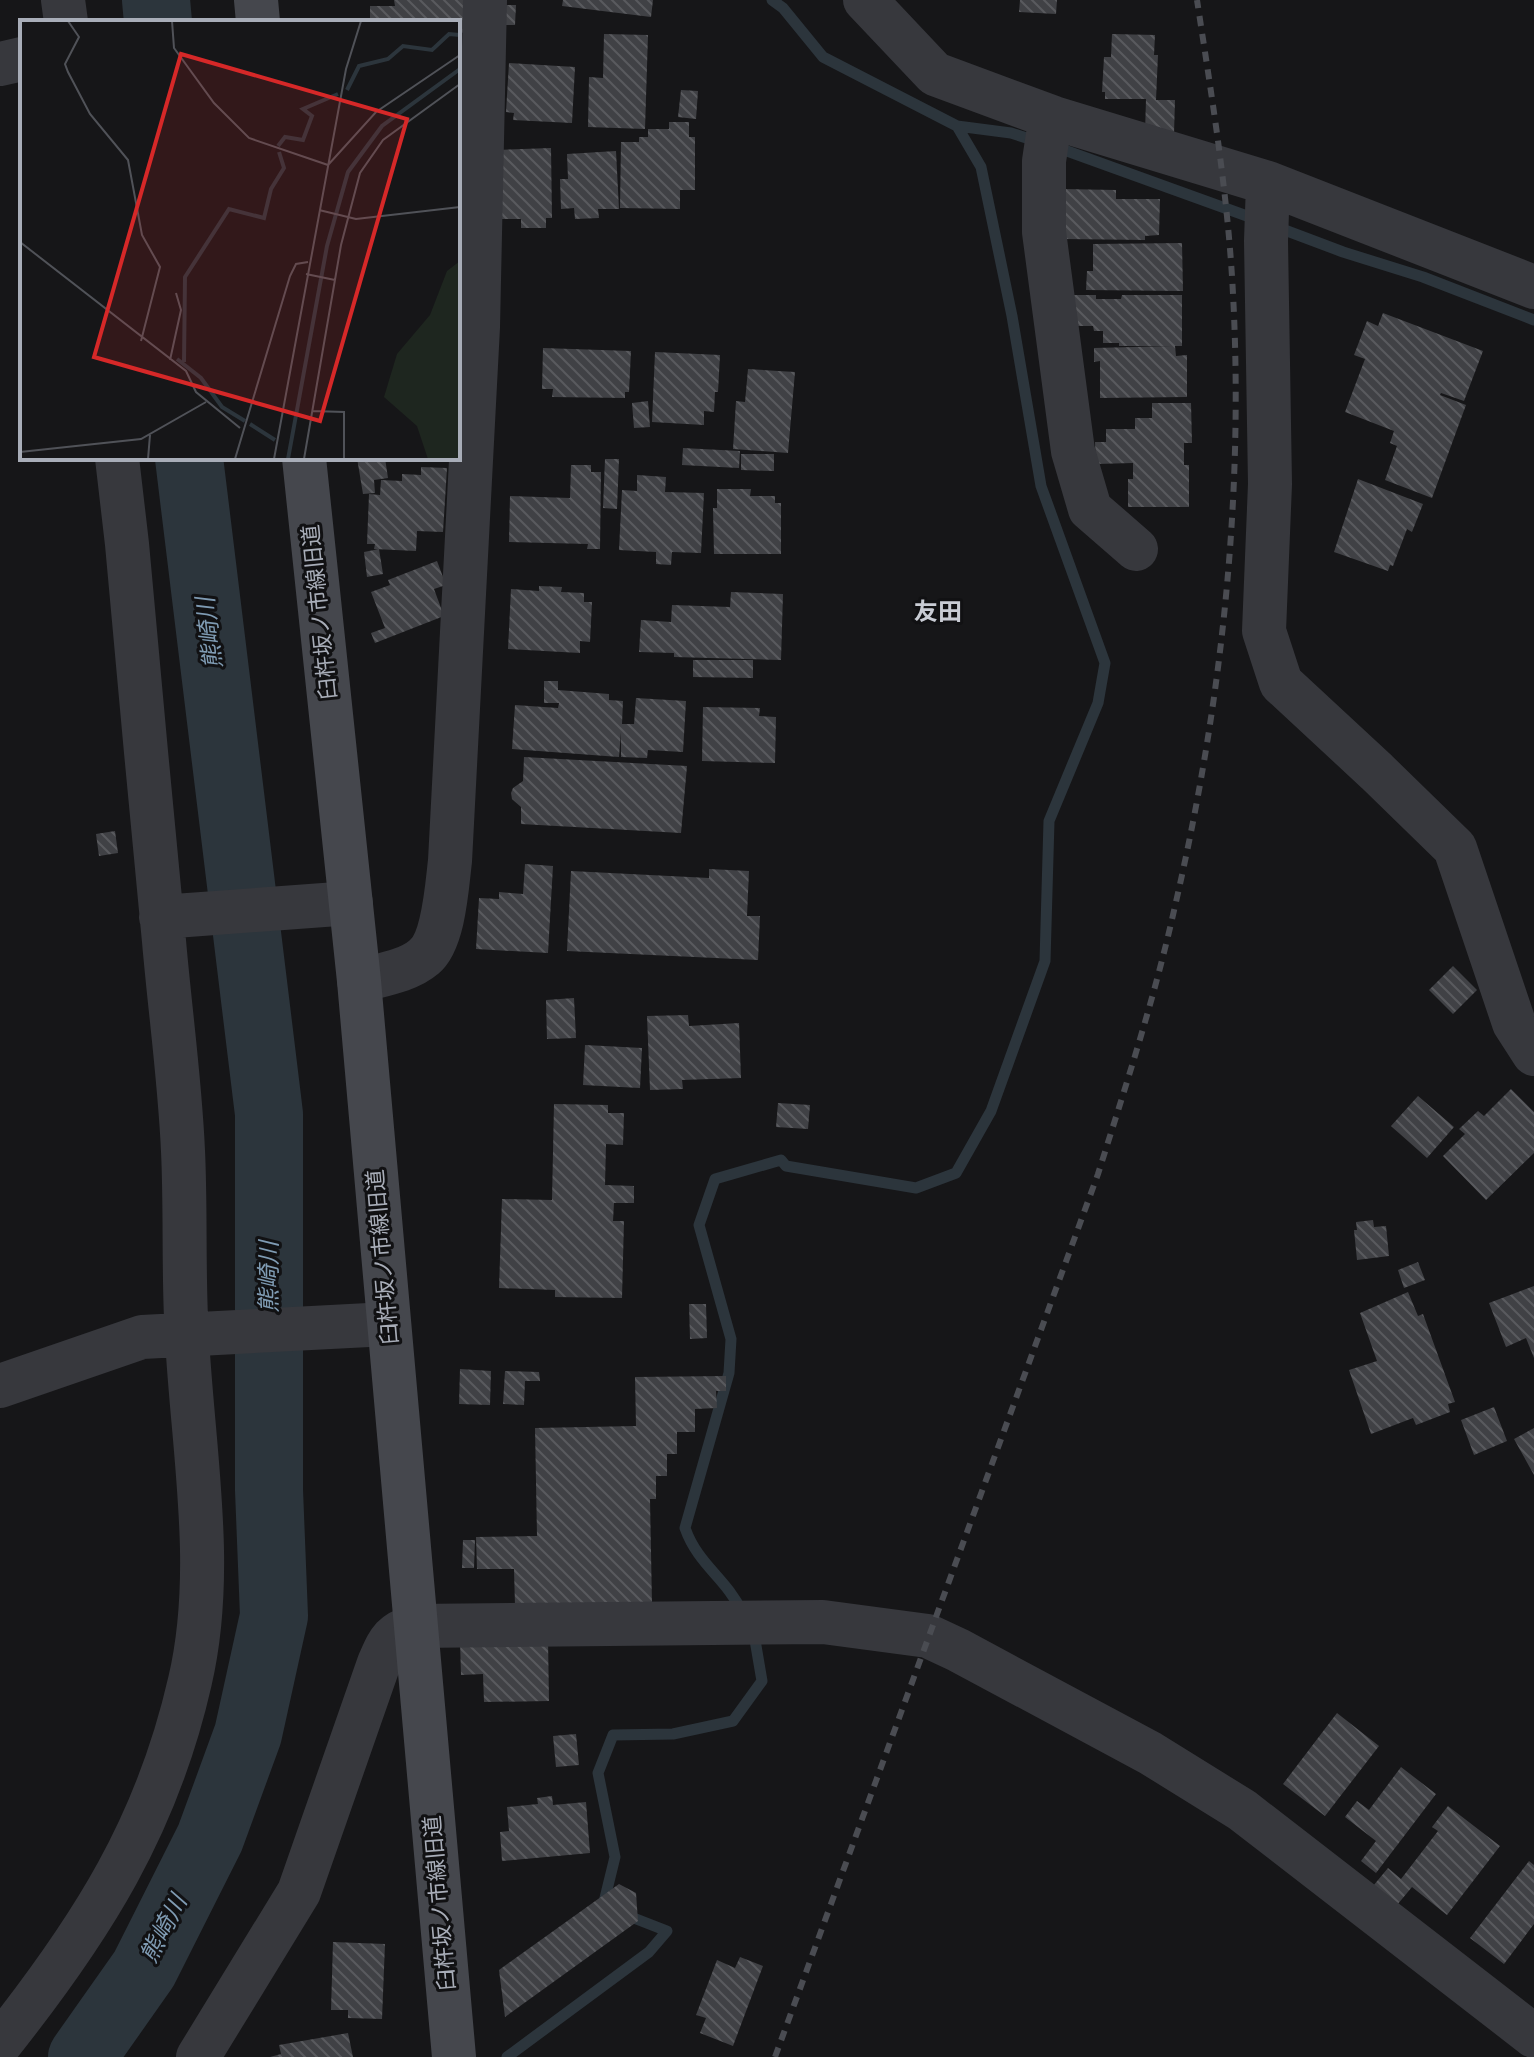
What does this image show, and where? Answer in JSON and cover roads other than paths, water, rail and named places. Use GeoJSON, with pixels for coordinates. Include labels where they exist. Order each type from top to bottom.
{"type":"FeatureCollection","features":[{"type":"Feature","properties":{"kind":"street"},"geometry":{"type":"LineString","coordinates":[[63,0],[66,20]]}},
{"type":"Feature","properties":{"kind":"street"},"geometry":{"type":"LineString","coordinates":[[256,0],[258,20]]}},
{"type":"Feature","properties":{"kind":"street"},"geometry":{"type":"LineString","coordinates":[[359,981],[411,965],[424,957],[433,947],[438,933],[447,892],[477,342],[485,0]]}},
{"type":"Feature","properties":{"kind":"street"},"geometry":{"type":"LineString","coordinates":[[865,0],[935,74],[1049,136],[1267,209],[1534,287]]}},
{"type":"Feature","properties":{"kind":"street"},"geometry":{"type":"LineString","coordinates":[[0,64],[20,59]]}},
{"type":"Feature","properties":{"kind":"street"},"geometry":{"type":"LineString","coordinates":[[1049,136],[1044,232],[1073,451],[1090,509],[1136,549]]}},
{"type":"Feature","properties":{"kind":"street"},"geometry":{"type":"LineString","coordinates":[[1267,209],[1270,484],[1264,631],[1281,683],[1455,848],[1514,1023],[1534,1054]]}},
{"type":"Feature","properties":{"kind":"street"},"geometry":{"type":"LineString","coordinates":[[0,2044],[36,1998],[114,1882],[141,1830],[177,1732],[191,1677],[202,1581],[186,1334],[183,1149],[168,916],[117,460]]}},
{"type":"Feature","properties":{"kind":"street","name":"臼杵坂ノ市線旧道"},"geometry":{"type":"LineString","coordinates":[[304,460],[334,904],[359,981],[370,1324],[415,1626],[454,2054]]}},
{"type":"Feature","properties":{"kind":"street"},"geometry":{"type":"LineString","coordinates":[[168,916],[334,904]]}},
{"type":"Feature","properties":{"kind":"street"},"geometry":{"type":"LineString","coordinates":[[0,1386],[142,1337],[370,1324]]}},
{"type":"Feature","properties":{"kind":"street"},"geometry":{"type":"LineString","coordinates":[[198,2057],[299,1892],[389,1641],[398,1631],[415,1626],[823,1622],[928,1636],[1150,1753],[1242,1810],[1534,2036]]}},
{"type":"Feature","properties":{"kind":"waterway","name":"熊崎川"},"geometry":{"type":"LineString","coordinates":[[156,0],[158,20]]}},
{"type":"Feature","properties":{"kind":"waterway"},"geometry":{"type":"LineString","coordinates":[[772,0],[783,8],[823,57],[957,126],[1011,133],[1039,142]]}},
{"type":"Feature","properties":{"kind":"waterway"},"geometry":{"type":"LineString","coordinates":[[742,1612],[697,1552],[685,1528],[729,1373],[731,1339],[699,1225],[715,1179],[781,1160],[786,1166],[916,1188],[956,1173],[991,1111],[1045,961],[1049,821],[1098,703],[1105,663],[1041,486],[1012,316],[981,167],[957,126]]}},
{"type":"Feature","properties":{"kind":"waterway"},"geometry":{"type":"LineString","coordinates":[[1056,147],[1258,220]]}},
{"type":"Feature","properties":{"kind":"waterway"},"geometry":{"type":"LineString","coordinates":[[1274,226],[1423,277],[1534,320]]}},
{"type":"Feature","properties":{"kind":"waterway","name":"熊崎川"},"geometry":{"type":"LineString","coordinates":[[82,2057],[144,1969],[210,1838],[248,1734],[274,1616],[269,1490],[269,1114],[189,460]]}},
{"type":"Feature","properties":{"kind":"waterway"},"geometry":{"type":"LineString","coordinates":[[603,1906],[615,1857],[598,1773],[613,1735],[673,1734],[733,1721],[762,1681],[751,1631]]}},
{"type":"Feature","properties":{"kind":"waterway"},"geometry":{"type":"LineString","coordinates":[[507,2057],[649,1952],[667,1931],[626,1915]]}},
{"type":"Feature","properties":{"kind":"railway"},"geometry":{"type":"LineString","coordinates":[[775,2057],[1098,1174],[1140,1041],[1191,831],[1205,756],[1225,602],[1232,525],[1236,371],[1231,257],[1219,147],[1197,0]]}},
{"type":"Feature","properties":{"kind":"district","name":"友田"},"geometry":{"type":"Point","coordinates":[938,612]}}]}
